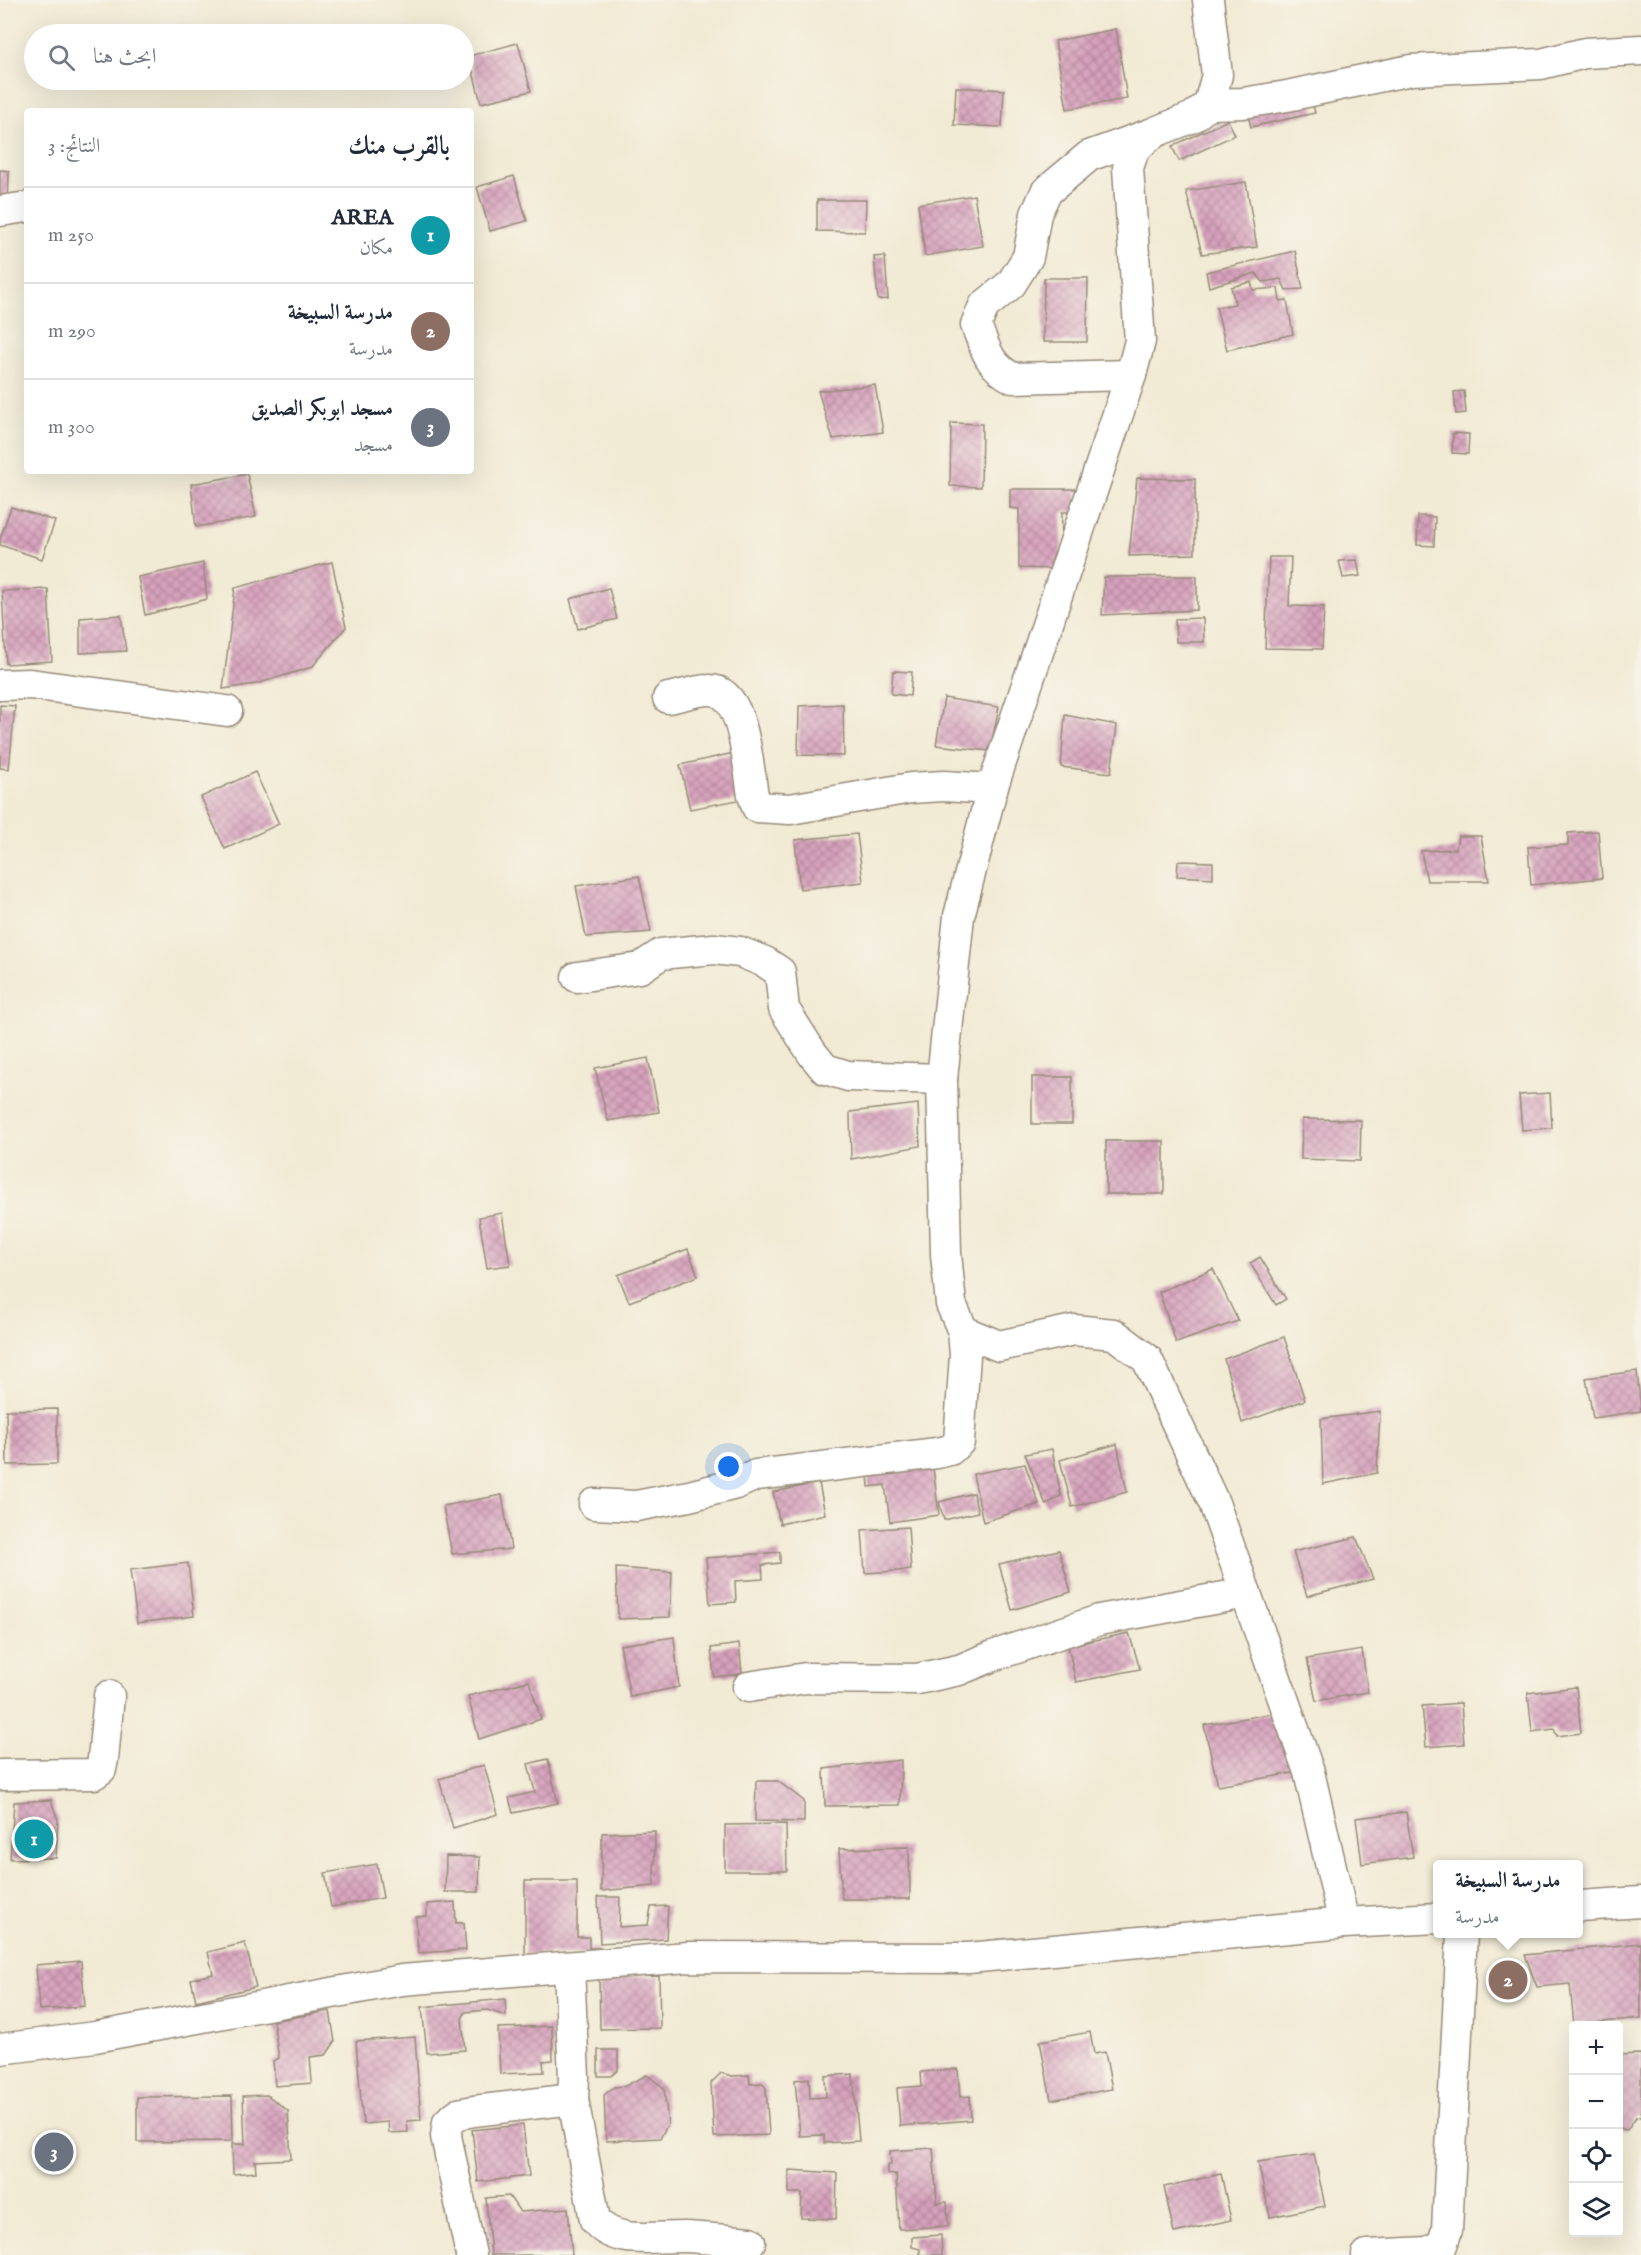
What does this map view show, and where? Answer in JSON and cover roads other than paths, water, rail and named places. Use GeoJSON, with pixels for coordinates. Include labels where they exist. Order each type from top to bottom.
{"type":"FeatureCollection","features":[{"type":"Feature","properties":{"kind":"street"},"geometry":{"type":"LineString","coordinates":[[1131,375],[1013,378],[999,371],[987,353],[976,325],[984,306],[1011,284],[1028,257],[1036,214],[1046,192],[1089,156],[1193,117],[1209,104],[1217,75],[1208,0]]}},
{"type":"Feature","properties":{"kind":"street"},"geometry":{"type":"LineString","coordinates":[[1209,104],[1243,104],[1411,70],[1541,64],[1585,53],[1641,50]]}},
{"type":"Feature","properties":{"kind":"street"},"geometry":{"type":"LineString","coordinates":[[594,1504],[636,1506],[698,1494],[736,1484],[756,1475],[950,1450],[958,1442],[964,1373],[963,1330],[951,1304],[946,1254],[942,1078],[959,916],[992,789],[1131,375],[1140,341],[1128,168],[1134,149],[1155,132]]}},
{"type":"Feature","properties":{"kind":"street"},"geometry":{"type":"LineString","coordinates":[[0,211],[24,207]]}},
{"type":"Feature","properties":{"kind":"street"},"geometry":{"type":"LineString","coordinates":[[0,685],[30,684],[226,711]]}},
{"type":"Feature","properties":{"kind":"street"},"geometry":{"type":"LineString","coordinates":[[668,698],[710,690],[722,693],[729,699],[740,720],[757,807],[790,809],[911,788],[944,786],[992,789]]}},
{"type":"Feature","properties":{"kind":"street"},"geometry":{"type":"LineString","coordinates":[[577,977],[640,968],[661,954],[670,952],[714,949],[740,952],[765,962],[780,972],[784,1009],[825,1069],[848,1076],[942,1078]]}},
{"type":"Feature","properties":{"kind":"street"},"geometry":{"type":"LineString","coordinates":[[963,1330],[999,1346],[1074,1330],[1114,1334],[1147,1359],[1214,1503],[1309,1773],[1344,1923]]}},
{"type":"Feature","properties":{"kind":"street"},"geometry":{"type":"LineString","coordinates":[[748,1687],[806,1678],[917,1679],[959,1670],[1099,1620],[1246,1593]]}},
{"type":"Feature","properties":{"kind":"street"},"geometry":{"type":"LineString","coordinates":[[0,1775],[94,1774],[101,1769],[109,1696]]}},
{"type":"Feature","properties":{"kind":"street"},"geometry":{"type":"LineString","coordinates":[[1583,1906],[1641,1902]]}},
{"type":"Feature","properties":{"kind":"street"},"geometry":{"type":"LineString","coordinates":[[0,2049],[95,2037],[402,1980],[688,1958],[968,1958],[1344,1923],[1433,1918]]}},
{"type":"Feature","properties":{"kind":"street"},"geometry":{"type":"LineString","coordinates":[[1367,2255],[1428,2252],[1442,2245],[1447,2230],[1462,1938]]}},
{"type":"Feature","properties":{"kind":"street"},"geometry":{"type":"LineString","coordinates":[[569,1967],[573,2099],[595,2220],[601,2228],[613,2234],[636,2238],[683,2237],[750,2242]]}},
{"type":"Feature","properties":{"kind":"street"},"geometry":{"type":"LineString","coordinates":[[471,2255],[446,2136],[448,2122],[458,2114],[474,2111],[573,2099]]}},
{"type":"Feature","properties":{"kind":"place","name":"AREA"},"geometry":{"type":"Point","coordinates":[34,1839]}},
{"type":"Feature","properties":{"kind":"place","name":"مدرسة السبيخة"},"geometry":{"type":"Point","coordinates":[1508,1980]}},
{"type":"Feature","properties":{"kind":"place","name":"مسجد ابوبكر الصديق"},"geometry":{"type":"Point","coordinates":[54,2152]}}]}
